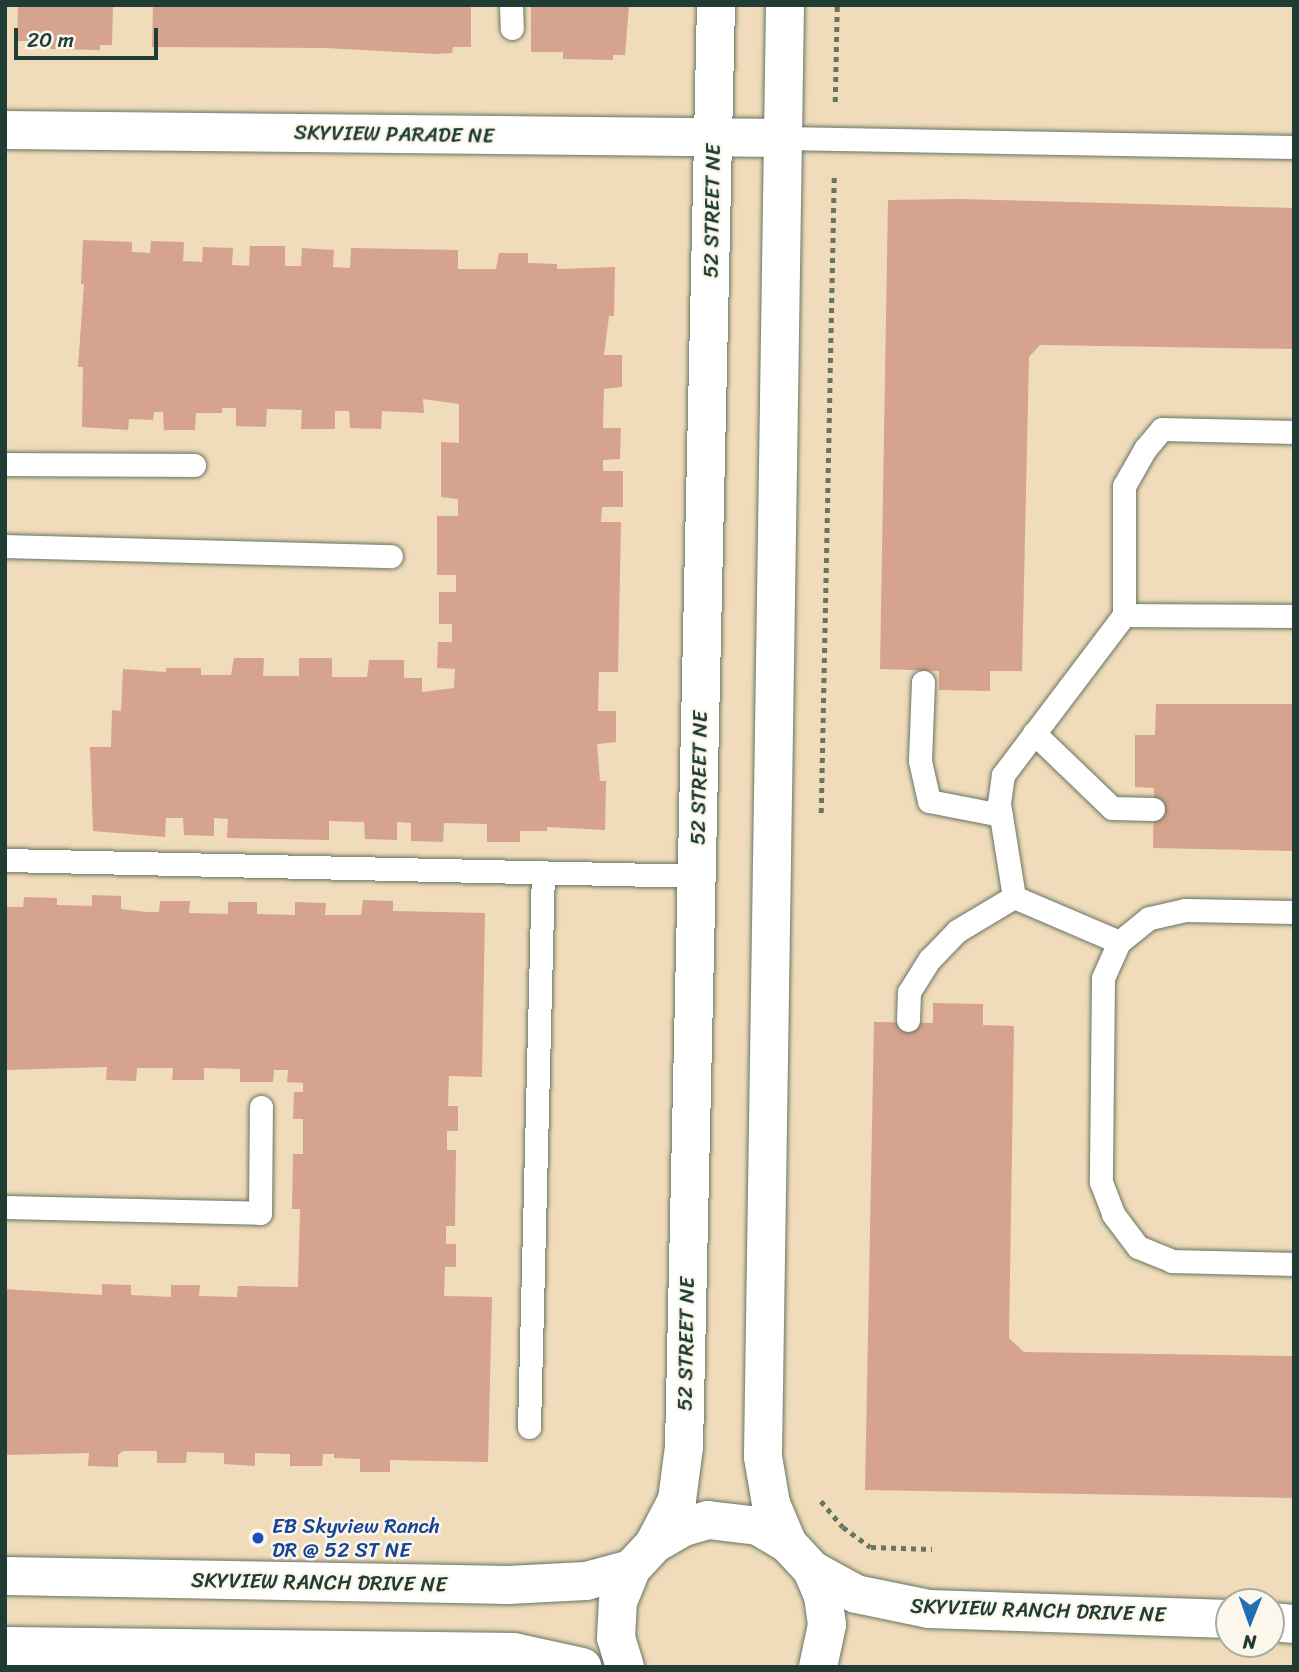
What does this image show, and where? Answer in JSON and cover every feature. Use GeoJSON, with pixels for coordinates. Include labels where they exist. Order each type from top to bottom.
{"type":"FeatureCollection","features":[{"type":"Feature","properties":{"kind":"street","name":"52 STREET NE"},"geometry":{"type":"LineString","coordinates":[[625,1667],[616,1638],[618,1602],[677,1500],[684,1447],[716,5]]}},
{"type":"Feature","properties":{"kind":"street"},"geometry":{"type":"LineString","coordinates":[[785,5],[763,1457],[771,1504],[823,1596],[827,1625],[818,1667]]}},
{"type":"Feature","properties":{"kind":"street","name":"SKYVIEW PARADE NE"},"geometry":{"type":"LineString","coordinates":[[5,130],[783,138]]}},
{"type":"Feature","properties":{"kind":"street","name":"SKYVIEW RANCH DRIVE NE"},"geometry":{"type":"LineString","coordinates":[[5,1576],[508,1585],[586,1581],[643,1556],[708,1520],[758,1526],[856,1594],[929,1609],[1215,1619]]}},
{"type":"Feature","properties":{"kind":"street"},"geometry":{"type":"LineString","coordinates":[[5,1646],[514,1652],[582,1667]]}},
{"type":"Feature","properties":{"kind":"lane"},"geometry":{"type":"LineString","coordinates":[[783,138],[1294,148]]}},
{"type":"Feature","properties":{"kind":"lane"},"geometry":{"type":"LineString","coordinates":[[1014,897],[1001,815],[1003,775],[1124,615],[1124,486],[1162,429],[1294,432]]}},
{"type":"Feature","properties":{"kind":"lane"},"geometry":{"type":"LineString","coordinates":[[5,464],[194,465]]}},
{"type":"Feature","properties":{"kind":"lane"},"geometry":{"type":"LineString","coordinates":[[5,546],[391,556]]}},
{"type":"Feature","properties":{"kind":"lane"},"geometry":{"type":"LineString","coordinates":[[1124,615],[1294,616]]}},
{"type":"Feature","properties":{"kind":"lane"},"geometry":{"type":"LineString","coordinates":[[923,682],[920,761],[929,801],[1001,815]]}},
{"type":"Feature","properties":{"kind":"lane"},"geometry":{"type":"LineString","coordinates":[[1034,733],[1112,808],[1153,809]]}},
{"type":"Feature","properties":{"kind":"lane"},"geometry":{"type":"LineString","coordinates":[[5,860],[697,876]]}},
{"type":"Feature","properties":{"kind":"lane"},"geometry":{"type":"LineString","coordinates":[[529,1427],[543,872]]}},
{"type":"Feature","properties":{"kind":"lane"},"geometry":{"type":"LineString","coordinates":[[1014,897],[1119,942]]}},
{"type":"Feature","properties":{"kind":"lane"},"geometry":{"type":"LineString","coordinates":[[908,1020],[909,992],[930,959],[957,931],[1014,897]]}},
{"type":"Feature","properties":{"kind":"lane"},"geometry":{"type":"LineString","coordinates":[[1294,912],[1185,910],[1149,918],[1119,942],[1103,978],[1101,1182],[1112,1214],[1138,1247],[1172,1262],[1294,1264]]}},
{"type":"Feature","properties":{"kind":"lane"},"geometry":{"type":"LineString","coordinates":[[5,1207],[260,1213],[261,1107]]}},
{"type":"Feature","properties":{"kind":"path"},"geometry":{"type":"LineString","coordinates":[[820,822],[837,5]]}},
{"type":"Feature","properties":{"kind":"path"},"geometry":{"type":"LineString","coordinates":[[816,1488],[843,1527],[871,1547],[932,1549]]}},
{"type":"Feature","properties":{"kind":"building"},"geometry":{"type":"Polygon","coordinates":[[[18,5],[113,5],[112,45],[100,45],[100,50],[50,49],[51,41],[17,41],[18,5]]]}},
{"type":"Feature","properties":{"kind":"building"},"geometry":{"type":"Polygon","coordinates":[[[153,5],[471,5],[471,47],[453,47],[452,53],[435,54],[325,48],[152,47],[153,5]]]}},
{"type":"Feature","properties":{"kind":"building"},"geometry":{"type":"Polygon","coordinates":[[[531,5],[629,5],[625,55],[613,55],[613,60],[563,59],[563,52],[531,52],[531,5]]]}},
{"type":"Feature","properties":{"kind":"building"},"geometry":{"type":"Polygon","coordinates":[[[958,199],[1294,208],[1294,349],[1040,345],[1029,357],[1022,671],[990,671],[990,691],[939,690],[939,671],[880,669],[888,200],[958,199]]]}},
{"type":"Feature","properties":{"kind":"building"},"geometry":{"type":"Polygon","coordinates":[[[83,240],[132,242],[132,252],[150,253],[151,241],[184,242],[183,261],[202,262],[203,247],[233,248],[232,265],[249,266],[250,246],[285,246],[285,266],[301,266],[302,248],[334,250],[333,267],[350,268],[351,248],[458,250],[458,269],[496,269],[499,253],[528,253],[528,263],[557,264],[557,269],[615,267],[614,316],[609,316],[604,355],[622,355],[622,387],[604,389],[603,428],[621,428],[620,459],[603,460],[603,471],[623,471],[623,507],[602,507],[601,522],[621,522],[618,672],[599,672],[598,711],[616,711],[616,742],[597,744],[600,781],[606,781],[605,830],[547,827],[547,831],[520,831],[520,842],[487,842],[487,824],[444,823],[443,842],[411,841],[411,823],[397,822],[397,840],[365,839],[364,822],[329,821],[329,840],[227,838],[228,819],[214,818],[214,836],[184,835],[183,818],[166,818],[165,837],[93,831],[90,747],[111,747],[112,710],[121,711],[123,669],[166,672],[166,668],[201,668],[201,675],[231,675],[234,658],[264,658],[263,676],[299,676],[299,658],[332,658],[332,677],[367,677],[369,660],[404,660],[404,678],[422,678],[422,692],[454,688],[455,669],[437,668],[438,642],[452,642],[452,624],[439,624],[439,592],[456,592],[456,575],[437,575],[437,516],[458,516],[458,499],[441,497],[441,442],[459,443],[459,404],[423,399],[424,413],[382,411],[381,429],[350,428],[349,411],[335,411],[335,429],[301,429],[302,410],[267,409],[266,427],[236,426],[236,408],[222,408],[222,413],[196,413],[195,430],[164,430],[163,412],[154,412],[153,420],[129,419],[128,430],[82,427],[83,367],[78,367],[84,284],[81,284],[83,240]]]}},
{"type":"Feature","properties":{"kind":"building"},"geometry":{"type":"Polygon","coordinates":[[[1156,704],[1294,704],[1294,851],[1153,848],[1154,788],[1135,787],[1135,735],[1155,735],[1156,704]]]}},
{"type":"Feature","properties":{"kind":"building"},"geometry":{"type":"Polygon","coordinates":[[[92,895],[121,896],[121,909],[147,912],[159,912],[160,901],[190,901],[189,913],[228,914],[228,902],[257,902],[257,914],[295,915],[295,902],[326,903],[325,915],[361,915],[363,900],[393,901],[393,911],[485,913],[482,1077],[449,1076],[448,1106],[458,1106],[458,1131],[447,1131],[447,1150],[456,1150],[455,1226],[446,1226],[446,1244],[456,1244],[456,1267],[445,1267],[444,1296],[492,1297],[488,1462],[390,1460],[390,1472],[360,1472],[360,1459],[334,1458],[334,1454],[323,1454],[322,1466],[290,1466],[290,1454],[255,1453],[255,1466],[224,1464],[224,1453],[187,1452],[186,1463],[157,1463],[157,1451],[123,1451],[118,1455],[118,1467],[88,1466],[89,1453],[5,1455],[5,1289],[102,1295],[102,1284],[131,1285],[131,1295],[171,1297],[171,1285],[200,1285],[199,1296],[237,1297],[238,1286],[298,1287],[300,1209],[292,1209],[293,1154],[303,1154],[303,1119],[293,1119],[294,1092],[303,1092],[303,1083],[287,1082],[288,1070],[274,1070],[273,1082],[240,1082],[240,1069],[204,1068],[204,1080],[172,1080],[173,1068],[137,1068],[136,1081],[106,1080],[107,1067],[5,1070],[5,907],[23,907],[24,897],[57,898],[57,905],[92,906],[92,895]]]}},
{"type":"Feature","properties":{"kind":"building"},"geometry":{"type":"Polygon","coordinates":[[[933,1003],[983,1004],[983,1025],[1014,1026],[1009,1338],[1024,1352],[1294,1356],[1294,1498],[865,1490],[874,1022],[933,1023],[933,1003]]]}},
{"type":"Feature","properties":{"kind":"place","name":"EB Skyview Ranch DR @ 52 ST NE"},"geometry":{"type":"Point","coordinates":[258,1538]}}]}
